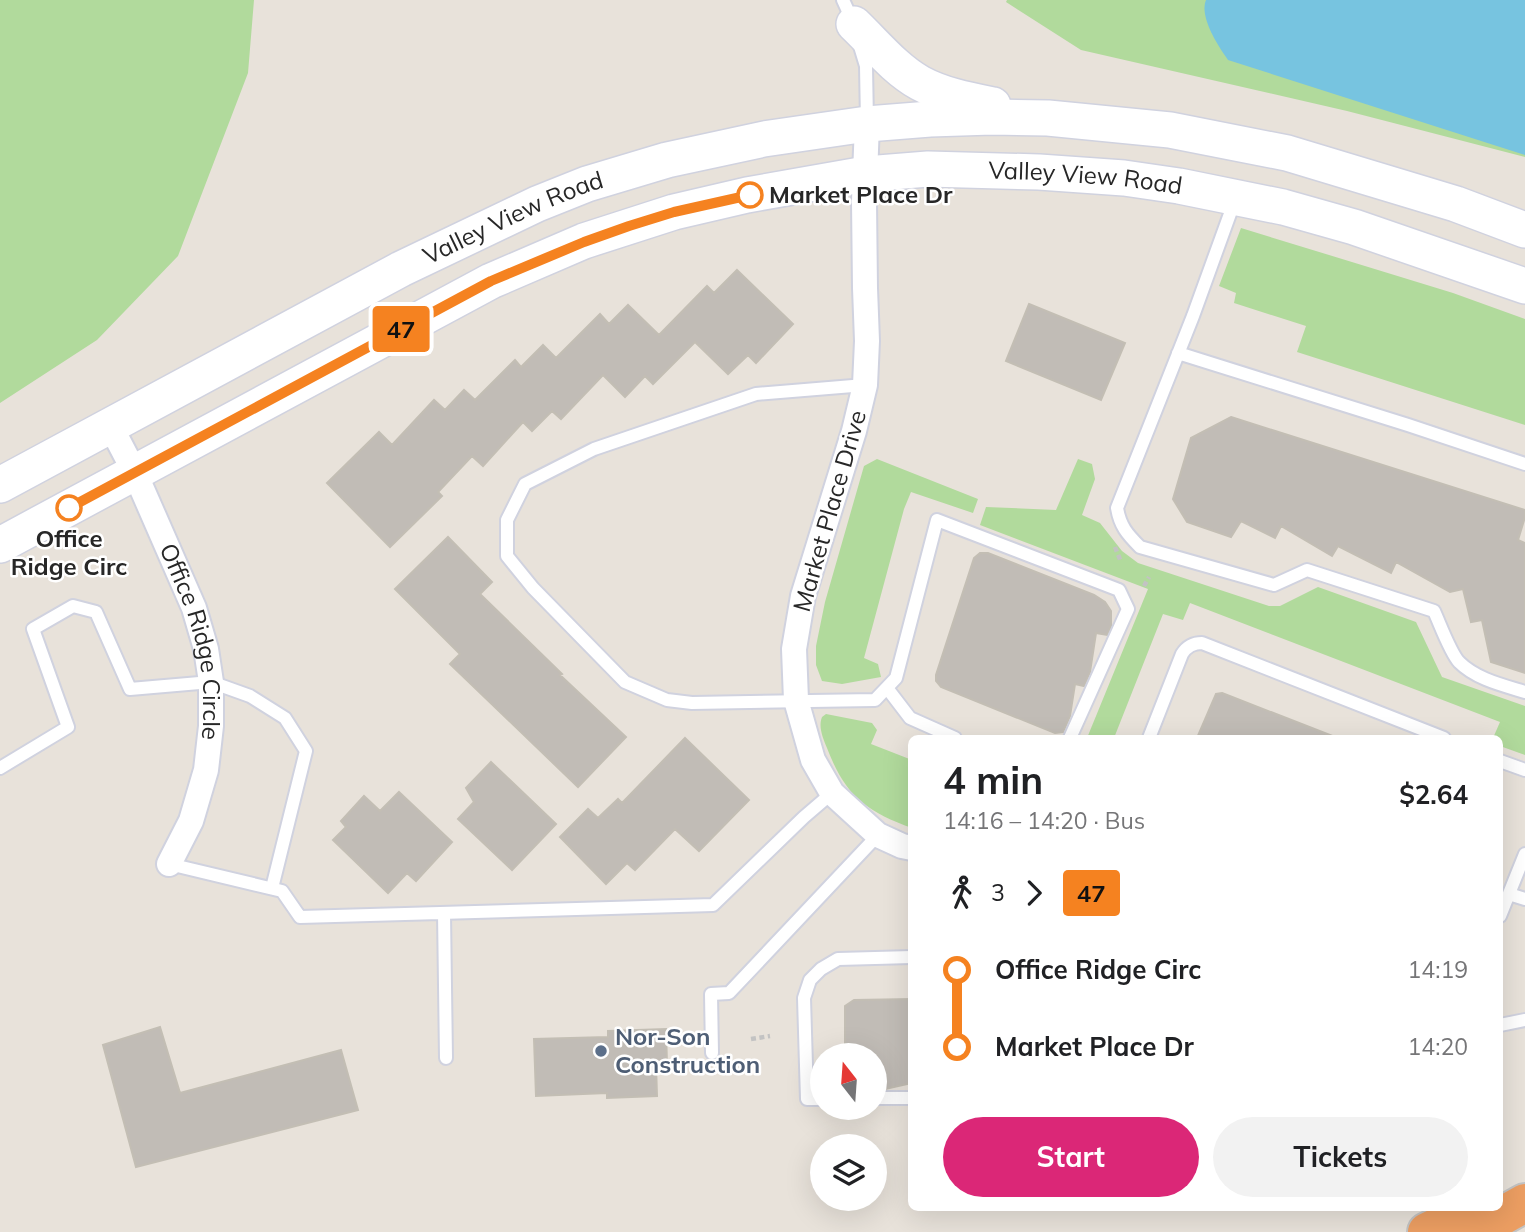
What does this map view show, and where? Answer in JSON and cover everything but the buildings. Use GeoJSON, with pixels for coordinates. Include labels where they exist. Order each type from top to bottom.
{"type":"FeatureCollection","features":[{"type":"Feature","properties":{"kind":"highway"},"geometry":{"type":"LineString","coordinates":[[1503,1196],[1525,1185]]}},
{"type":"Feature","properties":{"kind":"highway"},"geometry":{"type":"LineString","coordinates":[[1473,1232],[1525,1203]]}},
{"type":"Feature","properties":{"kind":"highway"},"geometry":{"type":"LineString","coordinates":[[1427,1232],[1472,1211]]}},
{"type":"Feature","properties":{"kind":"main road"},"geometry":{"type":"LineString","coordinates":[[849,12],[905,73],[923,85],[955,96],[1048,118]]}},
{"type":"Feature","properties":{"kind":"main road","name":"Valley View Road"},"geometry":{"type":"LineString","coordinates":[[0,485],[401,269],[537,204],[587,184],[667,160],[764,139],[867,124],[930,119],[1048,118],[1170,130],[1287,153],[1456,204],[1525,230]]}},
{"type":"Feature","properties":{"kind":"main road","name":"Valley View Road"},"geometry":{"type":"LineString","coordinates":[[0,545],[491,281],[575,245],[674,212],[747,195],[866,174],[928,169],[1039,172],[1124,178],[1236,197],[1354,227],[1525,286]]}},
{"type":"Feature","properties":{"kind":"street","name":"Market Place Drive"},"geometry":{"type":"LineString","coordinates":[[867,124],[864,201],[867,341],[865,385],[854,431],[803,596],[794,649],[796,701],[813,760],[832,793],[878,835],[908,847]]}},
{"type":"Feature","properties":{"kind":"street","name":"Office Ridge Circle"},"geometry":{"type":"LineString","coordinates":[[110,425],[135,473],[194,608],[206,649],[211,682],[211,726],[206,770],[191,821],[169,864]]}},
{"type":"Feature","properties":{"kind":"lane"},"geometry":{"type":"LineString","coordinates":[[849,12],[866,66],[867,124]]}},
{"type":"Feature","properties":{"kind":"lane"},"geometry":{"type":"LineString","coordinates":[[1236,197],[1117,508],[1120,521],[1140,547],[1274,585],[1307,570],[1434,611],[1457,660],[1473,673],[1494,683],[1525,692]]}},
{"type":"Feature","properties":{"kind":"lane"},"geometry":{"type":"LineString","coordinates":[[1178,353],[1525,464]]}},
{"type":"Feature","properties":{"kind":"lane"},"geometry":{"type":"LineString","coordinates":[[865,385],[757,394],[594,449],[525,484],[507,520],[508,556],[533,588],[625,682],[667,700],[692,703],[875,700],[896,678],[937,520],[1119,590],[1128,609],[1071,735]]}},
{"type":"Feature","properties":{"kind":"lane"},"geometry":{"type":"LineString","coordinates":[[0,768],[68,727],[33,629],[73,606],[96,612],[130,690],[211,682],[250,696],[285,718],[306,751],[272,888]]}},
{"type":"Feature","properties":{"kind":"lane"},"geometry":{"type":"LineString","coordinates":[[1150,735],[1182,654],[1186,648],[1197,643],[1436,735]]}},
{"type":"Feature","properties":{"kind":"lane"},"geometry":{"type":"LineString","coordinates":[[887,688],[910,718],[948,735]]}},
{"type":"Feature","properties":{"kind":"lane"},"geometry":{"type":"LineString","coordinates":[[1503,762],[1525,771]]}},
{"type":"Feature","properties":{"kind":"lane"},"geometry":{"type":"LineString","coordinates":[[169,864],[282,891],[300,917],[713,905],[832,793]]}},
{"type":"Feature","properties":{"kind":"lane"},"geometry":{"type":"LineString","coordinates":[[712,1053],[711,994],[729,993],[878,835]]}},
{"type":"Feature","properties":{"kind":"lane"},"geometry":{"type":"LineString","coordinates":[[1503,905],[1525,854]]}},
{"type":"Feature","properties":{"kind":"lane"},"geometry":{"type":"LineString","coordinates":[[1503,905],[1525,899]]}},
{"type":"Feature","properties":{"kind":"lane"},"geometry":{"type":"LineString","coordinates":[[444,913],[446,1058]]}},
{"type":"Feature","properties":{"kind":"lane"},"geometry":{"type":"LineString","coordinates":[[810,1099],[807,1099],[804,998],[810,980],[821,969],[838,959],[908,957]]}},
{"type":"Feature","properties":{"kind":"lane"},"geometry":{"type":"LineString","coordinates":[[1503,1024],[1525,1020]]}},
{"type":"Feature","properties":{"kind":"lane"},"geometry":{"type":"LineString","coordinates":[[887,1098],[908,1098]]}},
{"type":"Feature","properties":{"kind":"path"},"geometry":{"type":"LineString","coordinates":[[1144,586],[1149,577]]}},
{"type":"Feature","properties":{"kind":"path"},"geometry":{"type":"LineString","coordinates":[[751,1039],[770,1036]]}},
{"type":"Feature","properties":{"kind":"green space"},"geometry":{"type":"Polygon","coordinates":[[[0,0],[254,0],[248,73],[178,256],[97,340],[0,403],[0,0]]]}},
{"type":"Feature","properties":{"kind":"green space"},"geometry":{"type":"Polygon","coordinates":[[[1525,0],[1525,157],[1347,111],[1081,50],[1006,2],[1525,0]]]}},
{"type":"Feature","properties":{"kind":"green space"},"geometry":{"type":"Polygon","coordinates":[[[1241,228],[1453,293],[1525,319],[1525,425],[1297,352],[1306,326],[1234,303],[1236,293],[1219,286],[1241,228]]]}},
{"type":"Feature","properties":{"kind":"green space"},"geometry":{"type":"Polygon","coordinates":[[[877,459],[978,499],[973,513],[911,492],[904,509],[864,658],[878,664],[881,677],[842,684],[822,681],[816,665],[816,646],[825,602],[864,466],[877,459]]]}},
{"type":"Feature","properties":{"kind":"green space"},"geometry":{"type":"Polygon","coordinates":[[[1078,459],[1092,464],[1095,479],[1082,515],[1100,523],[1122,551],[1138,563],[1269,606],[1280,606],[1318,587],[1416,622],[1442,677],[1525,706],[1525,755],[1503,747],[1503,735],[1494,735],[1500,722],[1190,603],[1183,620],[1163,614],[1115,735],[1088,735],[1148,589],[980,525],[986,507],[1056,510],[1078,459]]]}},
{"type":"Feature","properties":{"kind":"green space"},"geometry":{"type":"Polygon","coordinates":[[[826,714],[872,723],[877,730],[871,744],[908,758],[908,826],[869,808],[849,789],[834,764],[823,736],[822,717],[826,714]]]}},
{"type":"Feature","properties":{"kind":"water"},"geometry":{"type":"Polygon","coordinates":[[[1206,0],[1525,0],[1525,155],[1228,60],[1207,23],[1206,0]]]}},
{"type":"Feature","properties":{"kind":"bus line","name":"47"},"geometry":{"type":"LineString","coordinates":[[69,508],[491,281],[629,226],[674,212],[750,195]]}},
{"type":"Feature","properties":{"kind":"place","name":"Market Place Dr"},"geometry":{"type":"Point","coordinates":[750,195]}},
{"type":"Feature","properties":{"kind":"place","name":"Office Ridge Circ"},"geometry":{"type":"Point","coordinates":[69,508]}},
{"type":"Feature","properties":{"kind":"place","name":"Nor-Son Construction"},"geometry":{"type":"Point","coordinates":[601,1051]}}]}
